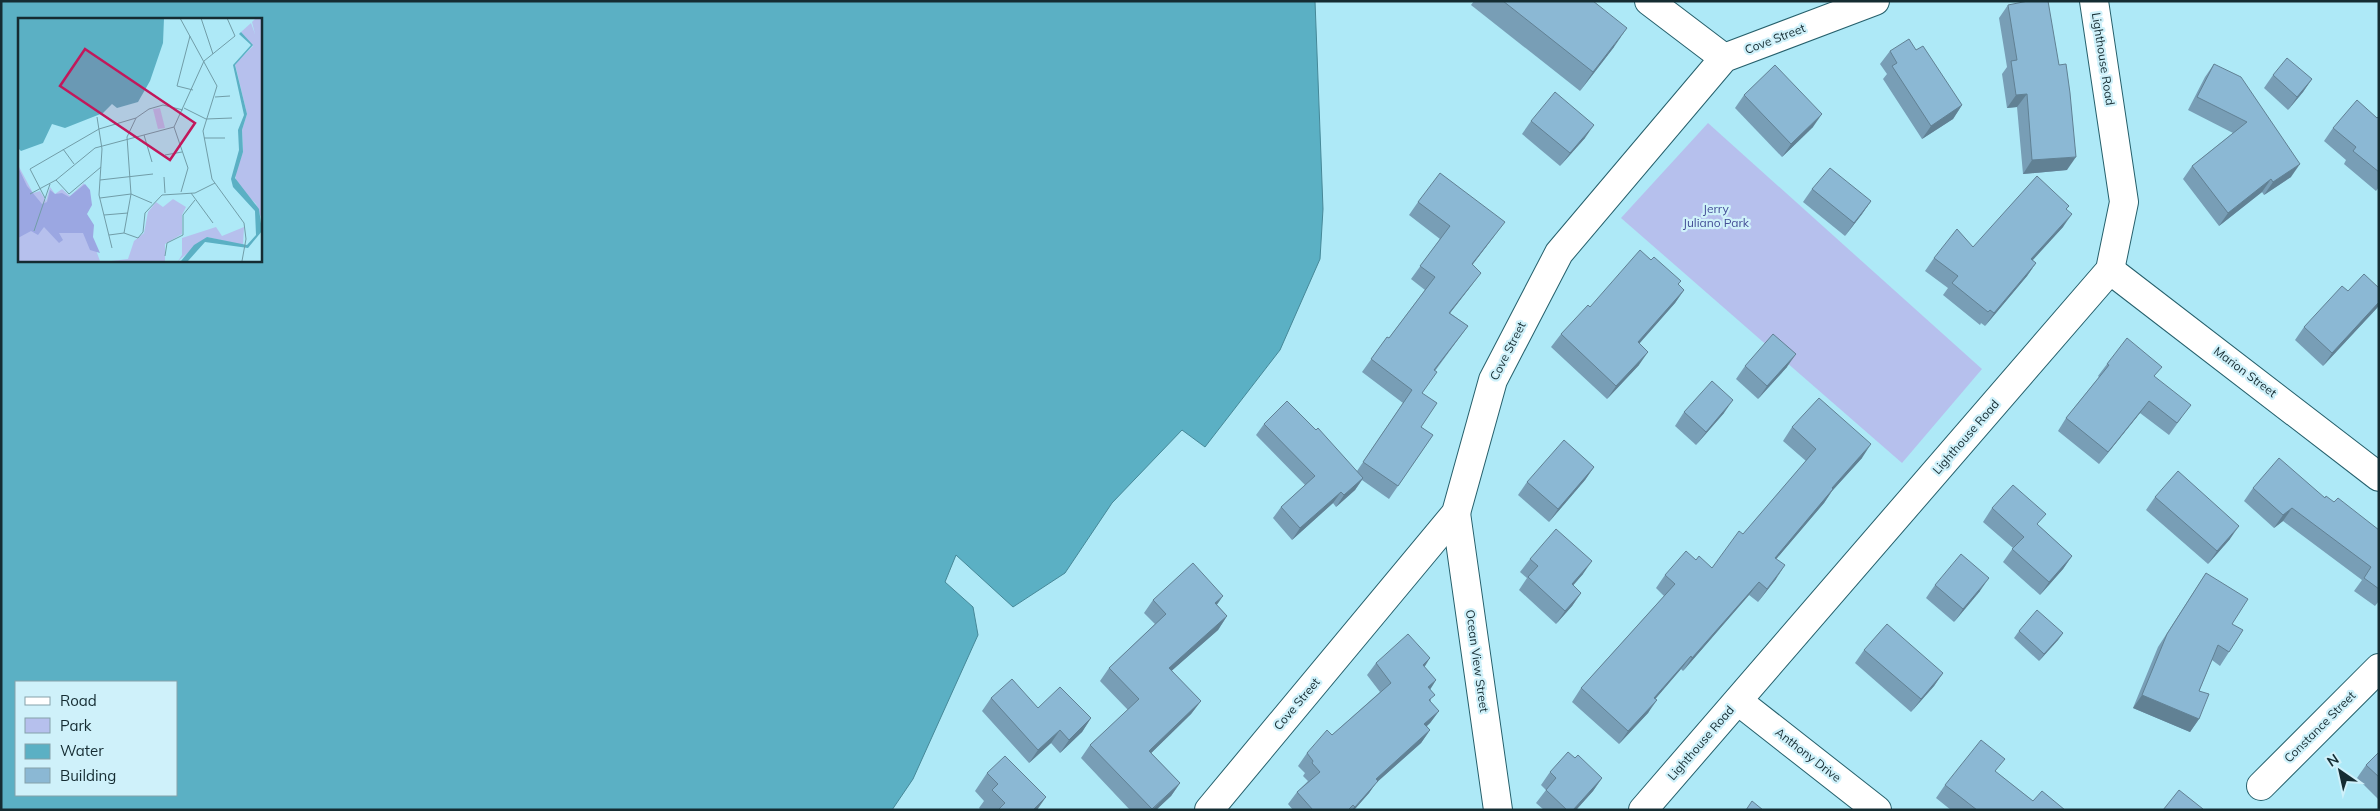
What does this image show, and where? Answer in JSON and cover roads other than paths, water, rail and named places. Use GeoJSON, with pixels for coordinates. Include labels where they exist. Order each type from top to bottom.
{"type":"FeatureCollection","features":[{"type":"Feature","properties":{"kind":"street"},"geometry":{"type":"LineString","coordinates":[[1649,1],[1724,58]]}},
{"type":"Feature","properties":{"kind":"street","name":"Cove Street"},"geometry":{"type":"LineString","coordinates":[[1209,810],[1456,513],[1493,380],[1559,253],[1724,58],[1875,1]]}},
{"type":"Feature","properties":{"kind":"street","name":"Lighthouse Road"},"geometry":{"type":"LineString","coordinates":[[1643,810],[2110,270],[2124,202],[2094,1]]}},
{"type":"Feature","properties":{"kind":"street","name":"Marion Street"},"geometry":{"type":"LineString","coordinates":[[2110,270],[2270,391],[2379,477]]}},
{"type":"Feature","properties":{"kind":"street","name":"Ocean View Street"},"geometry":{"type":"LineString","coordinates":[[1456,513],[1498,810]]}},
{"type":"Feature","properties":{"kind":"street","name":"Constance Street"},"geometry":{"type":"LineString","coordinates":[[2262,786],[2379,668]]}},
{"type":"Feature","properties":{"kind":"street","name":"Anthony Drive"},"geometry":{"type":"LineString","coordinates":[[1738,701],[1877,810]]}},
{"type":"Feature","properties":{"kind":"water"},"geometry":{"type":"Polygon","coordinates":[[[1,1],[1315,1],[1323,209],[1320,259],[1280,350],[1205,447],[1182,430],[1112,503],[1065,573],[1013,607],[956,555],[945,582],[973,607],[978,635],[913,779],[892,810],[1,810],[1,1]]]}},
{"type":"Feature","properties":{"kind":"park label","name":"Jerry Juliano Park"},"geometry":{"type":"Point","coordinates":[1716,216]}}]}
